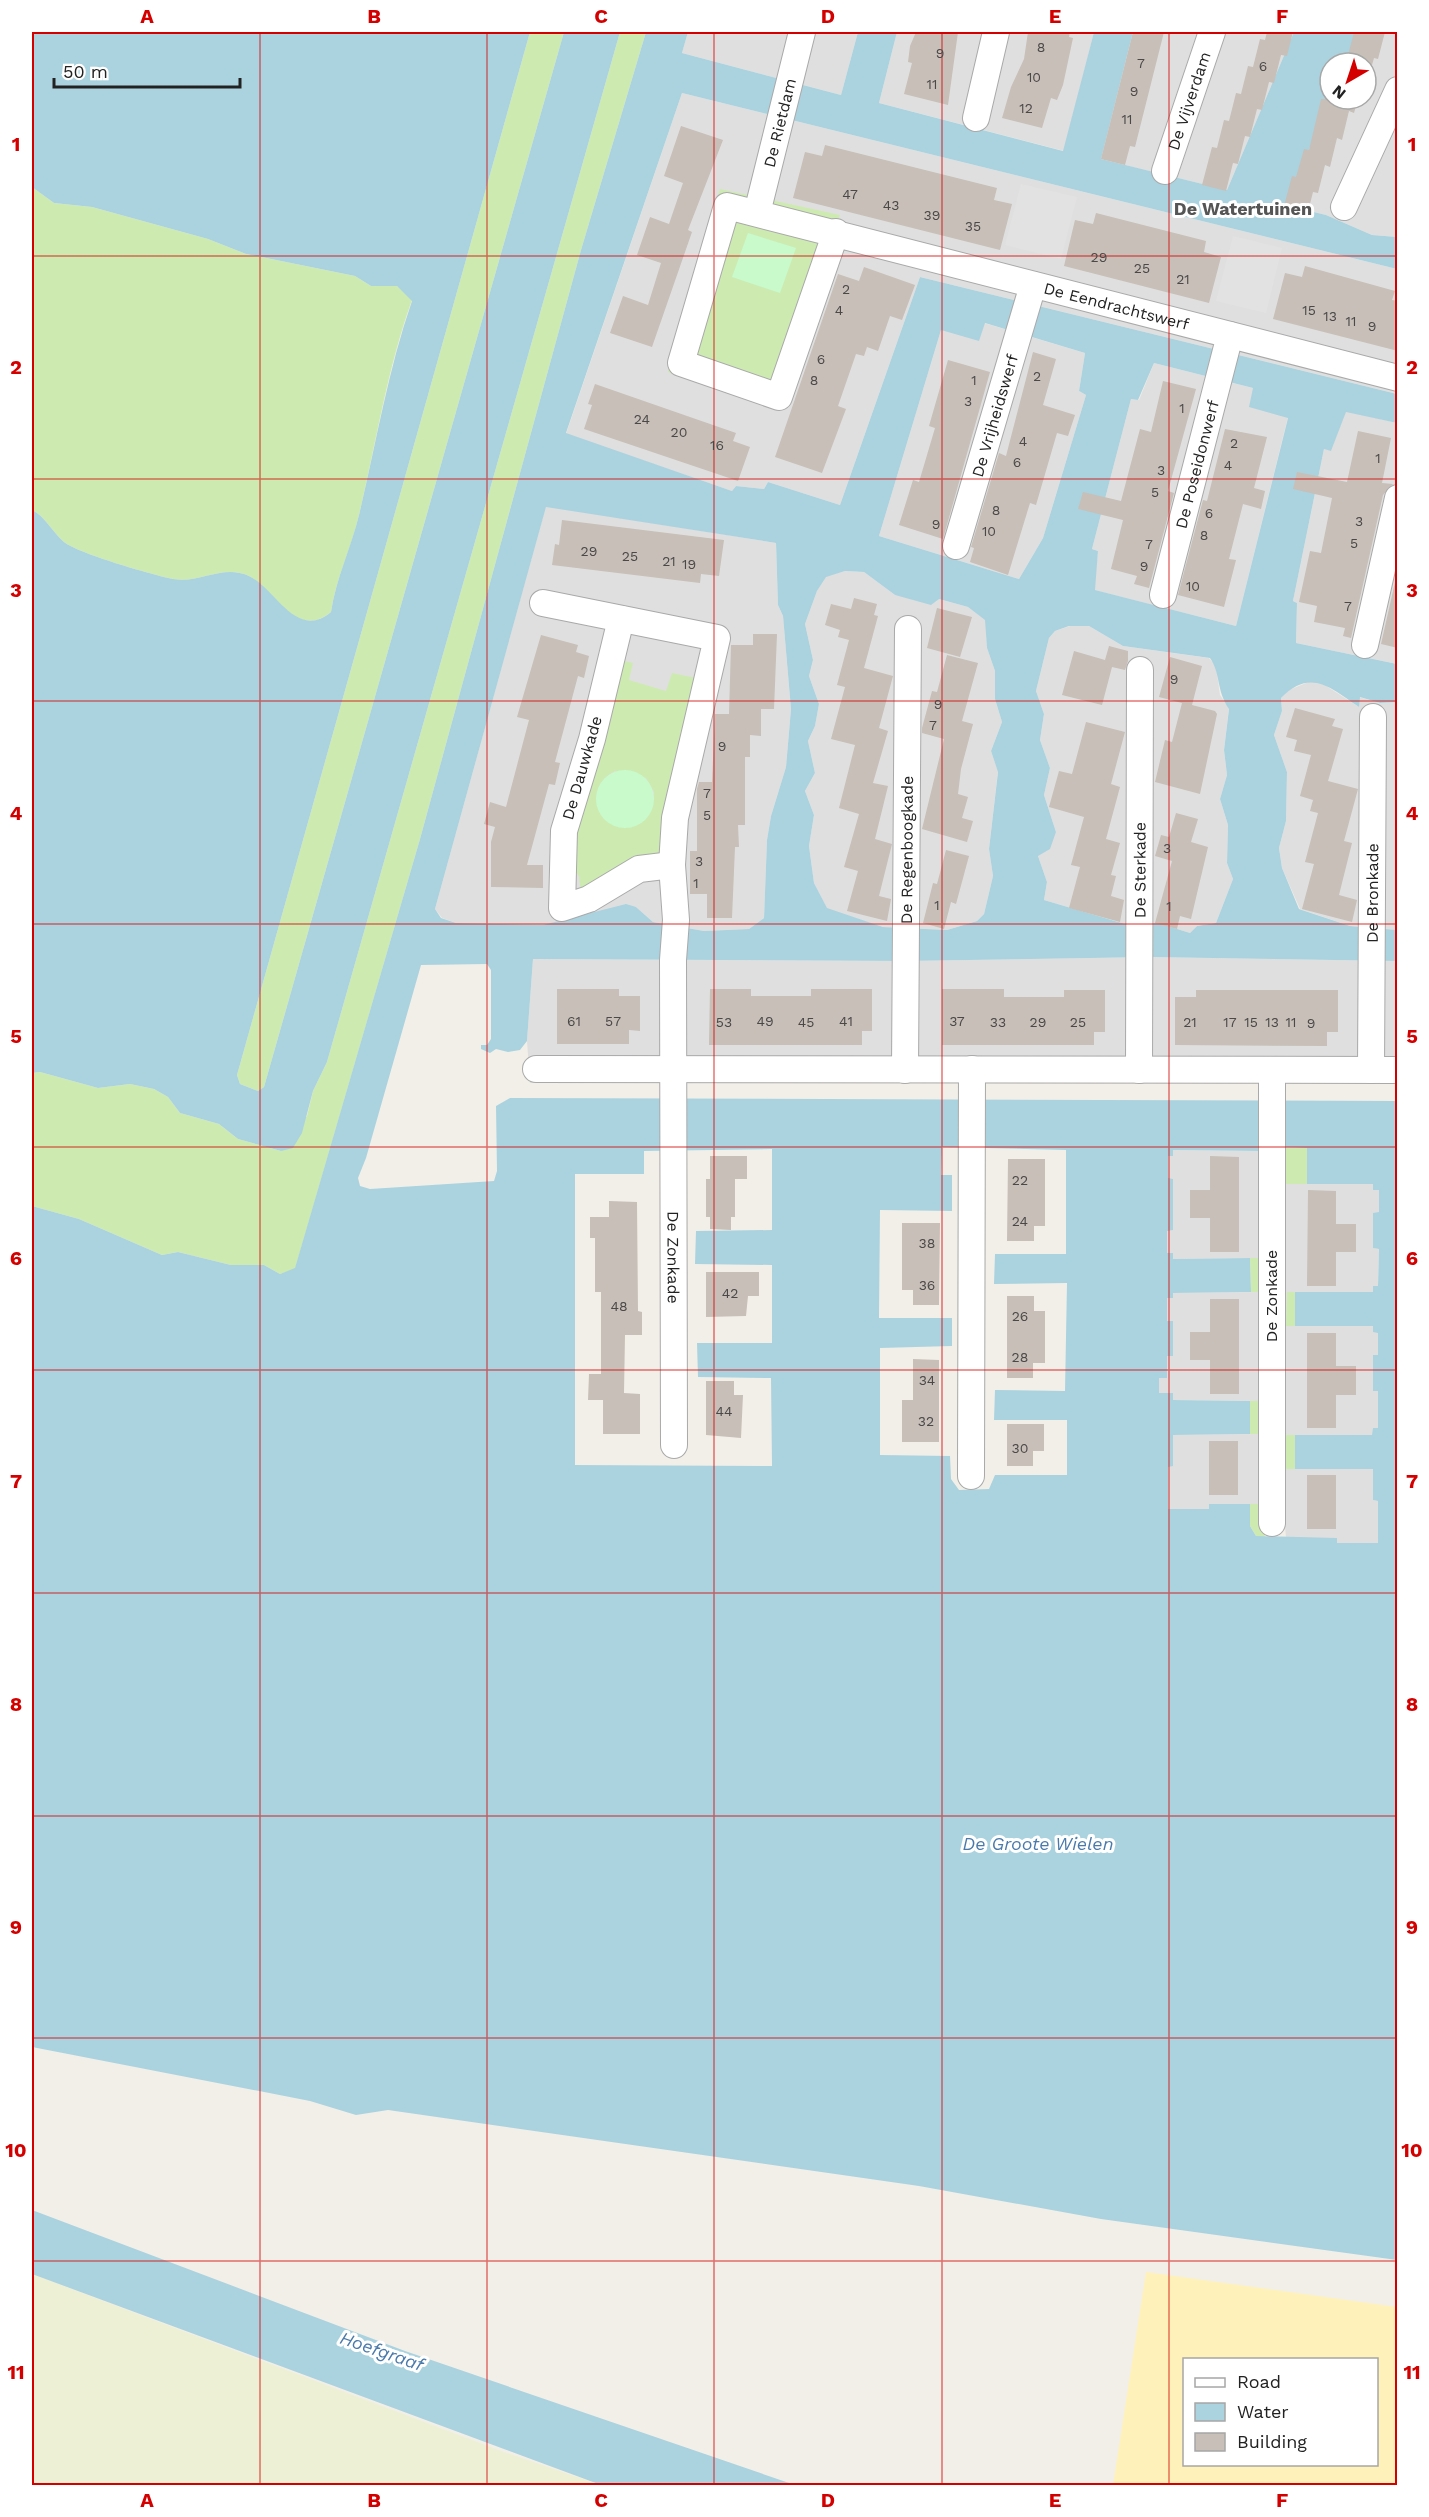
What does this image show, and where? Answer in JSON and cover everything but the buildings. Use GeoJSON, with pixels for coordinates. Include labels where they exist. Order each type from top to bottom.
{"type":"FeatureCollection","features":[{"type":"Feature","properties":{"kind":"street","name":"De Rietdam"},"geometry":{"type":"LineString","coordinates":[[757,213],[802,32]]}},
{"type":"Feature","properties":{"kind":"street"},"geometry":{"type":"LineString","coordinates":[[976,118],[996,32]]}},
{"type":"Feature","properties":{"kind":"street","name":"De Vijverdam"},"geometry":{"type":"LineString","coordinates":[[1165,171],[1212,32]]}},
{"type":"Feature","properties":{"kind":"street"},"geometry":{"type":"LineString","coordinates":[[1344,207],[1398,90]]}},
{"type":"Feature","properties":{"kind":"street","name":"De Eendrachtswerf"},"geometry":{"type":"LineString","coordinates":[[836,232],[779,397],[681,363],[727,206],[836,232],[1031,291],[1229,340],[1398,378]]}},
{"type":"Feature","properties":{"kind":"street","name":"De Vrijheidswerf"},"geometry":{"type":"LineString","coordinates":[[956,546],[1031,291]]}},
{"type":"Feature","properties":{"kind":"street","name":"De Poseidonwerf"},"geometry":{"type":"LineString","coordinates":[[1163,595],[1229,340]]}},
{"type":"Feature","properties":{"kind":"street"},"geometry":{"type":"LineString","coordinates":[[1365,645],[1398,498]]}},
{"type":"Feature","properties":{"kind":"street"},"geometry":{"type":"LineString","coordinates":[[543,603],[717,638],[675,818],[672,865],[676,920],[673,1080]]}},
{"type":"Feature","properties":{"kind":"street","name":"De Dauwkade"},"geometry":{"type":"LineString","coordinates":[[621,619],[592,739],[564,831],[562,908],[589,899],[639,869],[672,865]]}},
{"type":"Feature","properties":{"kind":"street","name":"De Regenboogkade"},"geometry":{"type":"LineString","coordinates":[[905,1070],[908,629]]}},
{"type":"Feature","properties":{"kind":"street","name":"De Sterkade"},"geometry":{"type":"LineString","coordinates":[[1139,1070],[1140,670]]}},
{"type":"Feature","properties":{"kind":"street","name":"De Bronkade"},"geometry":{"type":"LineString","coordinates":[[1371,1070],[1373,717]]}},
{"type":"Feature","properties":{"kind":"street"},"geometry":{"type":"LineString","coordinates":[[536,1069],[673,1080],[905,1070],[972,1077],[1139,1070],[1272,1078],[1398,1070]]}},
{"type":"Feature","properties":{"kind":"street"},"geometry":{"type":"LineString","coordinates":[[971,1476],[972,1077]]}},
{"type":"Feature","properties":{"kind":"street","name":"De Zonkade"},"geometry":{"type":"LineString","coordinates":[[1272,1078],[1272,1523]]}},
{"type":"Feature","properties":{"kind":"street","name":"De Zonkade"},"geometry":{"type":"LineString","coordinates":[[673,1080],[674,1445]]}},
{"type":"Feature","properties":{"kind":"shaded area"},"geometry":{"type":"Polygon","coordinates":[[[688,32],[858,32],[841,95],[682,53],[688,32]]]}},
{"type":"Feature","properties":{"kind":"shaded area"},"geometry":{"type":"Polygon","coordinates":[[[897,32],[1094,32],[1064,151],[879,103],[897,32]]]}},
{"type":"Feature","properties":{"kind":"shaded area"},"geometry":{"type":"Polygon","coordinates":[[[1133,32],[1294,32],[1227,190],[1100,159],[1133,32]]]}},
{"type":"Feature","properties":{"kind":"shaded area"},"geometry":{"type":"Polygon","coordinates":[[[1360,32],[1397,32],[1397,237],[1372,235],[1326,215],[1284,205],[1326,111],[1378,111],[1378,51],[1351,51],[1360,32]]]}},
{"type":"Feature","properties":{"kind":"shaded area"},"geometry":{"type":"Polygon","coordinates":[[[682,93],[1397,269],[1397,394],[920,277],[840,505],[768,482],[764,489],[736,486],[732,491],[566,434],[682,93]]]}},
{"type":"Feature","properties":{"kind":"shaded area"},"geometry":{"type":"Polygon","coordinates":[[[1021,184],[1077,197],[1061,259],[1005,245],[1021,184]]]}},
{"type":"Feature","properties":{"kind":"shaded area"},"geometry":{"type":"Polygon","coordinates":[[[1233,236],[1282,248],[1266,313],[1216,301],[1233,236]]]}},
{"type":"Feature","properties":{"kind":"shaded area"},"geometry":{"type":"Polygon","coordinates":[[[984,323],[1085,353],[1079,391],[1086,395],[1043,538],[1019,579],[879,536],[941,330],[984,323]]]}},
{"type":"Feature","properties":{"kind":"shaded area"},"geometry":{"type":"Polygon","coordinates":[[[1154,363],[1253,388],[1288,417],[1236,626],[1094,590],[1098,551],[1092,549],[1131,399],[1139,400],[1154,363]]]}},
{"type":"Feature","properties":{"kind":"shaded area"},"geometry":{"type":"Polygon","coordinates":[[[1346,411],[1397,423],[1397,664],[1296,643],[1297,603],[1293,601],[1324,449],[1331,450],[1346,411]]]}},
{"type":"Feature","properties":{"kind":"shaded area"},"geometry":{"type":"Polygon","coordinates":[[[546,506],[776,543],[778,605],[783,616],[791,709],[786,767],[771,816],[767,840],[764,918],[749,929],[704,931],[653,922],[636,907],[543,925],[456,923],[442,918],[435,909],[546,506]]]}},
{"type":"Feature","properties":{"kind":"shaded area"},"geometry":{"type":"Polygon","coordinates":[[[845,571],[864,572],[895,595],[939,599],[968,607],[986,620],[987,648],[995,671],[995,699],[1002,722],[991,751],[998,771],[989,849],[993,876],[984,914],[977,921],[947,930],[883,927],[827,909],[814,883],[809,846],[814,815],[805,791],[815,773],[808,741],[815,726],[819,704],[809,676],[813,660],[805,624],[817,591],[826,576],[845,571]]]}},
{"type":"Feature","properties":{"kind":"shaded area"},"geometry":{"type":"Polygon","coordinates":[[[1070,626],[1089,626],[1123,646],[1209,658],[1216,666],[1220,695],[1229,708],[1224,750],[1227,775],[1220,799],[1228,825],[1227,863],[1233,879],[1216,923],[1197,926],[1190,933],[1158,923],[1125,924],[1044,900],[1047,882],[1038,856],[1056,832],[1044,795],[1050,768],[1040,740],[1044,714],[1036,691],[1049,638],[1055,631],[1070,626]]]}},
{"type":"Feature","properties":{"kind":"shaded area"},"geometry":{"type":"Polygon","coordinates":[[[1311,681],[1320,682],[1359,707],[1359,697],[1380,703],[1397,702],[1397,930],[1350,926],[1300,909],[1282,868],[1279,848],[1286,821],[1287,772],[1274,735],[1282,711],[1281,698],[1289,690],[1311,681]]]}},
{"type":"Feature","properties":{"kind":"shaded area"},"geometry":{"type":"Polygon","coordinates":[[[1150,957],[1397,961],[1397,1082],[530,1083],[527,1041],[533,959],[904,961],[1150,957]]]}},
{"type":"Feature","properties":{"kind":"shaded area"},"geometry":{"type":"Polygon","coordinates":[[[1288,1147],[1307,1148],[1307,1184],[1373,1184],[1379,1190],[1379,1213],[1374,1213],[1374,1248],[1379,1249],[1378,1286],[1373,1292],[1287,1292],[1287,1326],[1373,1326],[1379,1332],[1378,1355],[1373,1355],[1373,1391],[1378,1391],[1378,1429],[1373,1435],[1287,1435],[1287,1469],[1373,1469],[1373,1500],[1378,1501],[1378,1543],[1337,1543],[1337,1538],[1286,1538],[1285,1526],[1259,1526],[1258,1504],[1209,1504],[1209,1509],[1168,1509],[1168,1466],[1173,1466],[1172,1435],[1259,1434],[1258,1401],[1173,1400],[1159,1393],[1159,1378],[1167,1356],[1172,1356],[1172,1321],[1167,1321],[1167,1298],[1173,1293],[1259,1292],[1259,1258],[1173,1259],[1167,1253],[1167,1230],[1173,1230],[1173,1179],[1168,1179],[1168,1156],[1173,1150],[1259,1151],[1288,1147]]]}},
{"type":"Feature","properties":{"kind":"green space"},"geometry":{"type":"Polygon","coordinates":[[[530,32],[564,32],[264,1087],[258,1091],[240,1084],[237,1075],[530,32]]]}},
{"type":"Feature","properties":{"kind":"green space"},"geometry":{"type":"Polygon","coordinates":[[[620,32],[646,32],[581,250],[420,839],[295,1269],[280,1274],[264,1265],[231,1265],[178,1252],[162,1255],[79,1219],[32,1206],[32,1073],[40,1072],[98,1088],[130,1084],[154,1089],[168,1097],[180,1113],[219,1124],[238,1139],[281,1151],[307,1116],[313,1091],[327,1062],[620,32]]]}},
{"type":"Feature","properties":{"kind":"green space"},"geometry":{"type":"Polygon","coordinates":[[[32,187],[54,203],[92,207],[208,239],[246,254],[355,276],[371,286],[397,286],[412,300],[389,380],[359,515],[336,587],[331,612],[318,619],[307,621],[296,617],[259,583],[239,573],[220,573],[183,580],[173,579],[99,557],[64,542],[41,516],[32,510],[32,187]]]}},
{"type":"Feature","properties":{"kind":"green space"},"geometry":{"type":"Polygon","coordinates":[[[720,189],[840,215],[771,406],[668,372],[720,189]]]}},
{"type":"Feature","properties":{"kind":"green space"},"geometry":{"type":"Polygon","coordinates":[[[748,233],[796,248],[780,293],[732,277],[748,233]]]}},
{"type":"Feature","properties":{"kind":"green space"},"geometry":{"type":"Polygon","coordinates":[[[620,660],[633,663],[629,680],[666,691],[672,673],[696,678],[663,856],[581,894],[579,876],[572,868],[573,832],[620,660]],[[615,771],[608,775],[599,786],[596,799],[604,819],[654,801],[654,792],[646,778],[615,771]]]}},
{"type":"Feature","properties":{"kind":"green space"},"geometry":{"type":"Polygon","coordinates":[[[619,770],[631,770],[646,778],[654,793],[654,805],[646,820],[631,828],[619,828],[604,820],[596,805],[596,793],[604,778],[619,770]]]}},
{"type":"Feature","properties":{"kind":"green space"},"geometry":{"type":"Polygon","coordinates":[[[1286,1148],[1307,1148],[1307,1184],[1286,1184],[1286,1148]]]}},
{"type":"Feature","properties":{"kind":"green space"},"geometry":{"type":"Polygon","coordinates":[[[1250,1258],[1259,1258],[1260,1292],[1251,1292],[1250,1258]]]}},
{"type":"Feature","properties":{"kind":"green space"},"geometry":{"type":"Polygon","coordinates":[[[1287,1292],[1295,1292],[1295,1326],[1286,1326],[1287,1292]]]}},
{"type":"Feature","properties":{"kind":"green space"},"geometry":{"type":"Polygon","coordinates":[[[1250,1401],[1259,1401],[1259,1434],[1250,1434],[1250,1401]]]}},
{"type":"Feature","properties":{"kind":"green space"},"geometry":{"type":"Polygon","coordinates":[[[1286,1435],[1295,1435],[1295,1469],[1286,1469],[1286,1435]]]}},
{"type":"Feature","properties":{"kind":"green space"},"geometry":{"type":"Polygon","coordinates":[[[1250,1504],[1259,1504],[1259,1526],[1264,1526],[1265,1538],[1256,1536],[1250,1526],[1250,1504]]]}},
{"type":"Feature","properties":{"kind":"green space"},"geometry":{"type":"Polygon","coordinates":[[[32,2274],[504,2452],[601,2485],[32,2485],[32,2274]]]}},
{"type":"Feature","properties":{"kind":"sand"},"geometry":{"type":"Polygon","coordinates":[[[1146,2272],[1397,2307],[1397,2485],[1113,2485],[1146,2272]]]}},
{"type":"Feature","properties":{"kind":"water"},"geometry":{"type":"Polygon","coordinates":[[[32,32],[530,32],[237,1075],[240,1084],[258,1091],[264,1087],[564,32],[620,32],[327,1062],[313,1091],[302,1133],[293,1148],[281,1151],[238,1139],[219,1124],[180,1113],[168,1097],[154,1089],[130,1084],[98,1088],[40,1072],[32,1073],[32,510],[41,516],[64,542],[84,552],[173,579],[183,580],[220,573],[239,573],[259,582],[297,617],[307,620],[319,619],[331,612],[336,587],[359,515],[389,380],[412,301],[397,286],[371,286],[355,276],[246,254],[208,239],[92,207],[54,203],[32,187],[32,32]]]}},
{"type":"Feature","properties":{"kind":"water","name":"De Groote Wielen"},"geometry":{"type":"Polygon","coordinates":[[[646,32],[688,32],[682,53],[841,95],[858,32],[897,32],[879,103],[1063,151],[1094,32],[1133,32],[1101,159],[1227,190],[1294,32],[1360,32],[1351,51],[1318,51],[1318,111],[1326,111],[1285,205],[1326,215],[1372,235],[1397,237],[1397,269],[682,93],[566,433],[732,491],[736,486],[764,489],[768,482],[840,505],[920,277],[1397,394],[1397,423],[1346,412],[1331,451],[1324,449],[1293,601],[1297,603],[1296,643],[1397,664],[1397,702],[1380,703],[1360,697],[1359,707],[1321,684],[1312,682],[1302,684],[1281,698],[1282,711],[1274,735],[1287,772],[1286,821],[1279,848],[1282,868],[1299,909],[1350,926],[1397,930],[1397,961],[1150,957],[904,961],[533,959],[527,1041],[520,1050],[508,1052],[496,1049],[490,1053],[481,1049],[481,1045],[487,1045],[491,1039],[491,970],[487,964],[421,965],[366,1158],[358,1178],[360,1186],[370,1189],[494,1181],[497,1171],[496,1106],[510,1098],[1397,1101],[1397,2260],[1101,2219],[919,2186],[388,2110],[356,2115],[310,2101],[32,2047],[32,1206],[79,1219],[162,1255],[178,1252],[231,1265],[264,1265],[280,1274],[295,1268],[420,839],[581,250],[646,32]],[[985,323],[979,341],[941,330],[879,536],[1019,579],[1043,538],[1086,395],[1079,391],[1085,353],[985,323]],[[1154,363],[1138,400],[1131,399],[1092,549],[1098,551],[1095,590],[1236,626],[1288,418],[1249,407],[1253,388],[1154,363]],[[546,507],[435,909],[441,918],[456,923],[543,925],[626,904],[636,907],[653,922],[704,931],[749,929],[764,918],[767,840],[771,816],[786,767],[791,709],[783,616],[778,605],[776,543],[546,507]],[[845,571],[826,577],[817,591],[805,624],[813,660],[809,676],[819,704],[815,726],[808,741],[815,773],[805,791],[814,815],[809,846],[814,883],[827,908],[883,927],[947,930],[977,921],[984,914],[993,876],[989,849],[998,772],[991,751],[1002,722],[995,699],[995,671],[987,648],[985,620],[968,607],[939,599],[931,605],[895,595],[864,572],[845,571]],[[1069,626],[1055,631],[1049,638],[1036,691],[1044,714],[1040,740],[1050,768],[1044,795],[1056,832],[1050,849],[1038,856],[1047,882],[1044,900],[1125,924],[1158,923],[1190,933],[1197,926],[1216,923],[1233,879],[1227,863],[1228,825],[1220,799],[1227,775],[1224,750],[1229,709],[1210,658],[1123,646],[1089,626],[1069,626]],[[942,1147],[941,1175],[952,1175],[952,1211],[880,1210],[879,1318],[952,1318],[952,1346],[880,1348],[880,1455],[950,1456],[951,1479],[959,1490],[989,1489],[995,1475],[1067,1475],[1067,1420],[994,1420],[995,1390],[1065,1391],[1067,1283],[994,1284],[995,1254],[1066,1254],[1066,1150],[942,1147]],[[1288,1147],[1259,1151],[1173,1150],[1173,1156],[1168,1156],[1168,1178],[1173,1179],[1173,1230],[1167,1231],[1167,1253],[1173,1253],[1173,1259],[1250,1258],[1251,1292],[1173,1293],[1173,1298],[1167,1298],[1167,1321],[1173,1321],[1173,1356],[1167,1356],[1167,1378],[1159,1378],[1159,1393],[1173,1393],[1173,1400],[1250,1401],[1250,1434],[1173,1435],[1173,1466],[1168,1467],[1168,1509],[1209,1509],[1209,1504],[1250,1504],[1250,1526],[1256,1536],[1337,1538],[1337,1543],[1378,1543],[1378,1501],[1373,1500],[1373,1469],[1295,1469],[1295,1435],[1372,1435],[1373,1428],[1378,1428],[1378,1391],[1373,1391],[1373,1355],[1378,1355],[1378,1333],[1373,1332],[1373,1326],[1295,1326],[1295,1292],[1373,1292],[1373,1286],[1378,1286],[1379,1249],[1373,1248],[1373,1213],[1379,1212],[1379,1190],[1373,1190],[1373,1184],[1307,1184],[1307,1148],[1288,1147]],[[772,1149],[644,1151],[644,1174],[575,1174],[575,1465],[772,1466],[771,1378],[698,1377],[697,1343],[772,1343],[772,1265],[695,1264],[696,1231],[772,1230],[772,1149]]]}},
{"type":"Feature","properties":{"kind":"water","name":"Hoefgraaf"},"geometry":{"type":"Polygon","coordinates":[[[32,2210],[405,2351],[795,2485],[601,2485],[32,2274],[32,2210]]]}},
{"type":"Feature","properties":{"kind":"district","name":"De Watertuinen"},"geometry":{"type":"Point","coordinates":[1243,208]}}]}
